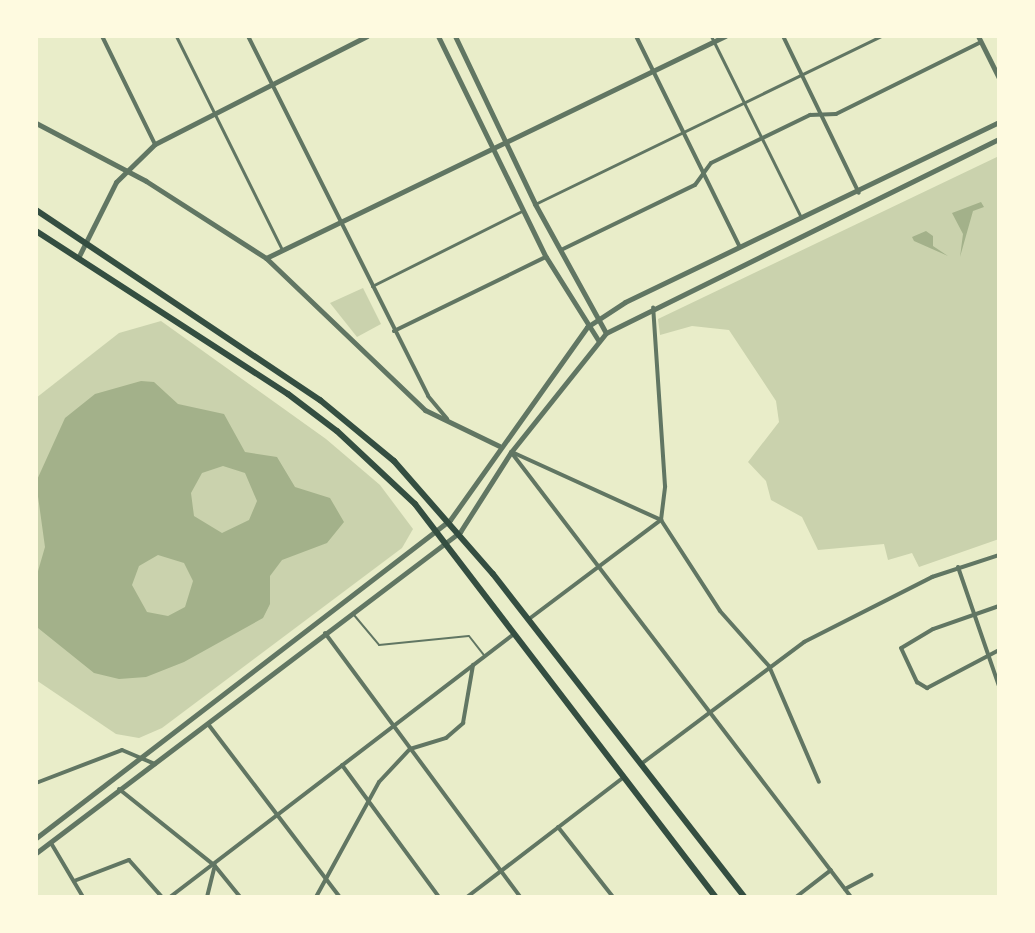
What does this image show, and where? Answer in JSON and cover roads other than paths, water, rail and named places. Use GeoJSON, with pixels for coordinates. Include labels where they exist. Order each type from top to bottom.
{"type":"FeatureCollection","features":[{"type":"Feature","properties":{"kind":"main road"},"geometry":{"type":"LineString","coordinates":[[36,210],[88,242],[345,419],[450,520],[744,897]]}},
{"type":"Feature","properties":{"kind":"main road"},"geometry":{"type":"LineString","coordinates":[[36,232],[337,431],[438,531],[715,897]]}},
{"type":"Feature","properties":{"kind":"street"},"geometry":{"type":"LineString","coordinates":[[102,36],[155,144]]}},
{"type":"Feature","properties":{"kind":"street"},"geometry":{"type":"LineString","coordinates":[[176,36],[282,250]]}},
{"type":"Feature","properties":{"kind":"street"},"geometry":{"type":"LineString","coordinates":[[248,36],[428,396],[451,424]]}},
{"type":"Feature","properties":{"kind":"street"},"geometry":{"type":"LineString","coordinates":[[78,258],[125,170],[155,144],[367,36]]}},
{"type":"Feature","properties":{"kind":"street"},"geometry":{"type":"LineString","coordinates":[[438,36],[546,257],[587,327],[598,340]]}},
{"type":"Feature","properties":{"kind":"street"},"geometry":{"type":"LineString","coordinates":[[455,36],[559,252],[606,333]]}},
{"type":"Feature","properties":{"kind":"street"},"geometry":{"type":"LineString","coordinates":[[636,36],[740,247]]}},
{"type":"Feature","properties":{"kind":"street"},"geometry":{"type":"LineString","coordinates":[[266,258],[653,71],[712,39],[725,36]]}},
{"type":"Feature","properties":{"kind":"street"},"geometry":{"type":"LineString","coordinates":[[783,36],[859,193]]}},
{"type":"Feature","properties":{"kind":"street"},"geometry":{"type":"LineString","coordinates":[[535,204],[881,36]]}},
{"type":"Feature","properties":{"kind":"street"},"geometry":{"type":"LineString","coordinates":[[712,39],[802,219]]}},
{"type":"Feature","properties":{"kind":"street"},"geometry":{"type":"LineString","coordinates":[[559,252],[695,185],[711,163],[810,115],[836,114],[980,39],[999,78]]}},
{"type":"Feature","properties":{"kind":"street"},"geometry":{"type":"LineString","coordinates":[[36,838],[450,520],[499,446],[587,327],[740,247],[859,193],[999,122]]}},
{"type":"Feature","properties":{"kind":"street"},"geometry":{"type":"LineString","coordinates":[[36,123],[125,170],[266,258],[425,410],[499,446]]}},
{"type":"Feature","properties":{"kind":"street"},"geometry":{"type":"LineString","coordinates":[[36,853],[460,532],[511,452],[606,333],[653,307],[999,139]]}},
{"type":"Feature","properties":{"kind":"street"},"geometry":{"type":"LineString","coordinates":[[372,286],[523,211]]}},
{"type":"Feature","properties":{"kind":"street"},"geometry":{"type":"LineString","coordinates":[[394,331],[546,257]]}},
{"type":"Feature","properties":{"kind":"street"},"geometry":{"type":"LineString","coordinates":[[529,619],[661,520],[665,486],[653,307]]}},
{"type":"Feature","properties":{"kind":"street"},"geometry":{"type":"LineString","coordinates":[[511,452],[661,520],[720,611],[769,666],[819,782]]}},
{"type":"Feature","properties":{"kind":"street"},"geometry":{"type":"LineString","coordinates":[[511,452],[711,709],[851,897]]}},
{"type":"Feature","properties":{"kind":"street"},"geometry":{"type":"LineString","coordinates":[[641,764],[769,666],[835,624],[958,567],[999,555]]}},
{"type":"Feature","properties":{"kind":"street"},"geometry":{"type":"LineString","coordinates":[[958,567],[999,686]]}},
{"type":"Feature","properties":{"kind":"street"},"geometry":{"type":"LineString","coordinates":[[999,606],[901,648],[917,682],[927,688],[999,650]]}},
{"type":"Feature","properties":{"kind":"street"},"geometry":{"type":"LineString","coordinates":[[325,633],[520,897]]}},
{"type":"Feature","properties":{"kind":"street"},"geometry":{"type":"LineString","coordinates":[[170,897],[215,866],[514,634]]}},
{"type":"Feature","properties":{"kind":"street"},"geometry":{"type":"LineString","coordinates":[[316,897],[356,816],[370,803],[379,782],[410,749],[452,734],[463,723],[473,665]]}},
{"type":"Feature","properties":{"kind":"street"},"geometry":{"type":"LineString","coordinates":[[208,724],[340,897]]}},
{"type":"Feature","properties":{"kind":"street"},"geometry":{"type":"LineString","coordinates":[[36,783],[122,750],[155,764]]}},
{"type":"Feature","properties":{"kind":"street"},"geometry":{"type":"LineString","coordinates":[[342,765],[439,897]]}},
{"type":"Feature","properties":{"kind":"street"},"geometry":{"type":"LineString","coordinates":[[467,897],[624,777]]}},
{"type":"Feature","properties":{"kind":"street"},"geometry":{"type":"LineString","coordinates":[[119,789],[215,866],[240,897]]}},
{"type":"Feature","properties":{"kind":"street"},"geometry":{"type":"LineString","coordinates":[[558,827],[613,897]]}},
{"type":"Feature","properties":{"kind":"street"},"geometry":{"type":"LineString","coordinates":[[51,843],[83,897]]}},
{"type":"Feature","properties":{"kind":"street"},"geometry":{"type":"LineString","coordinates":[[74,881],[129,860],[162,897]]}},
{"type":"Feature","properties":{"kind":"street"},"geometry":{"type":"LineString","coordinates":[[207,897],[215,866]]}},
{"type":"Feature","properties":{"kind":"street"},"geometry":{"type":"LineString","coordinates":[[796,897],[831,870]]}},
{"type":"Feature","properties":{"kind":"street"},"geometry":{"type":"LineString","coordinates":[[845,889],[871,875]]}},
{"type":"Feature","properties":{"kind":"lane"},"geometry":{"type":"LineString","coordinates":[[352,612],[379,645],[469,636],[485,656]]}}]}
